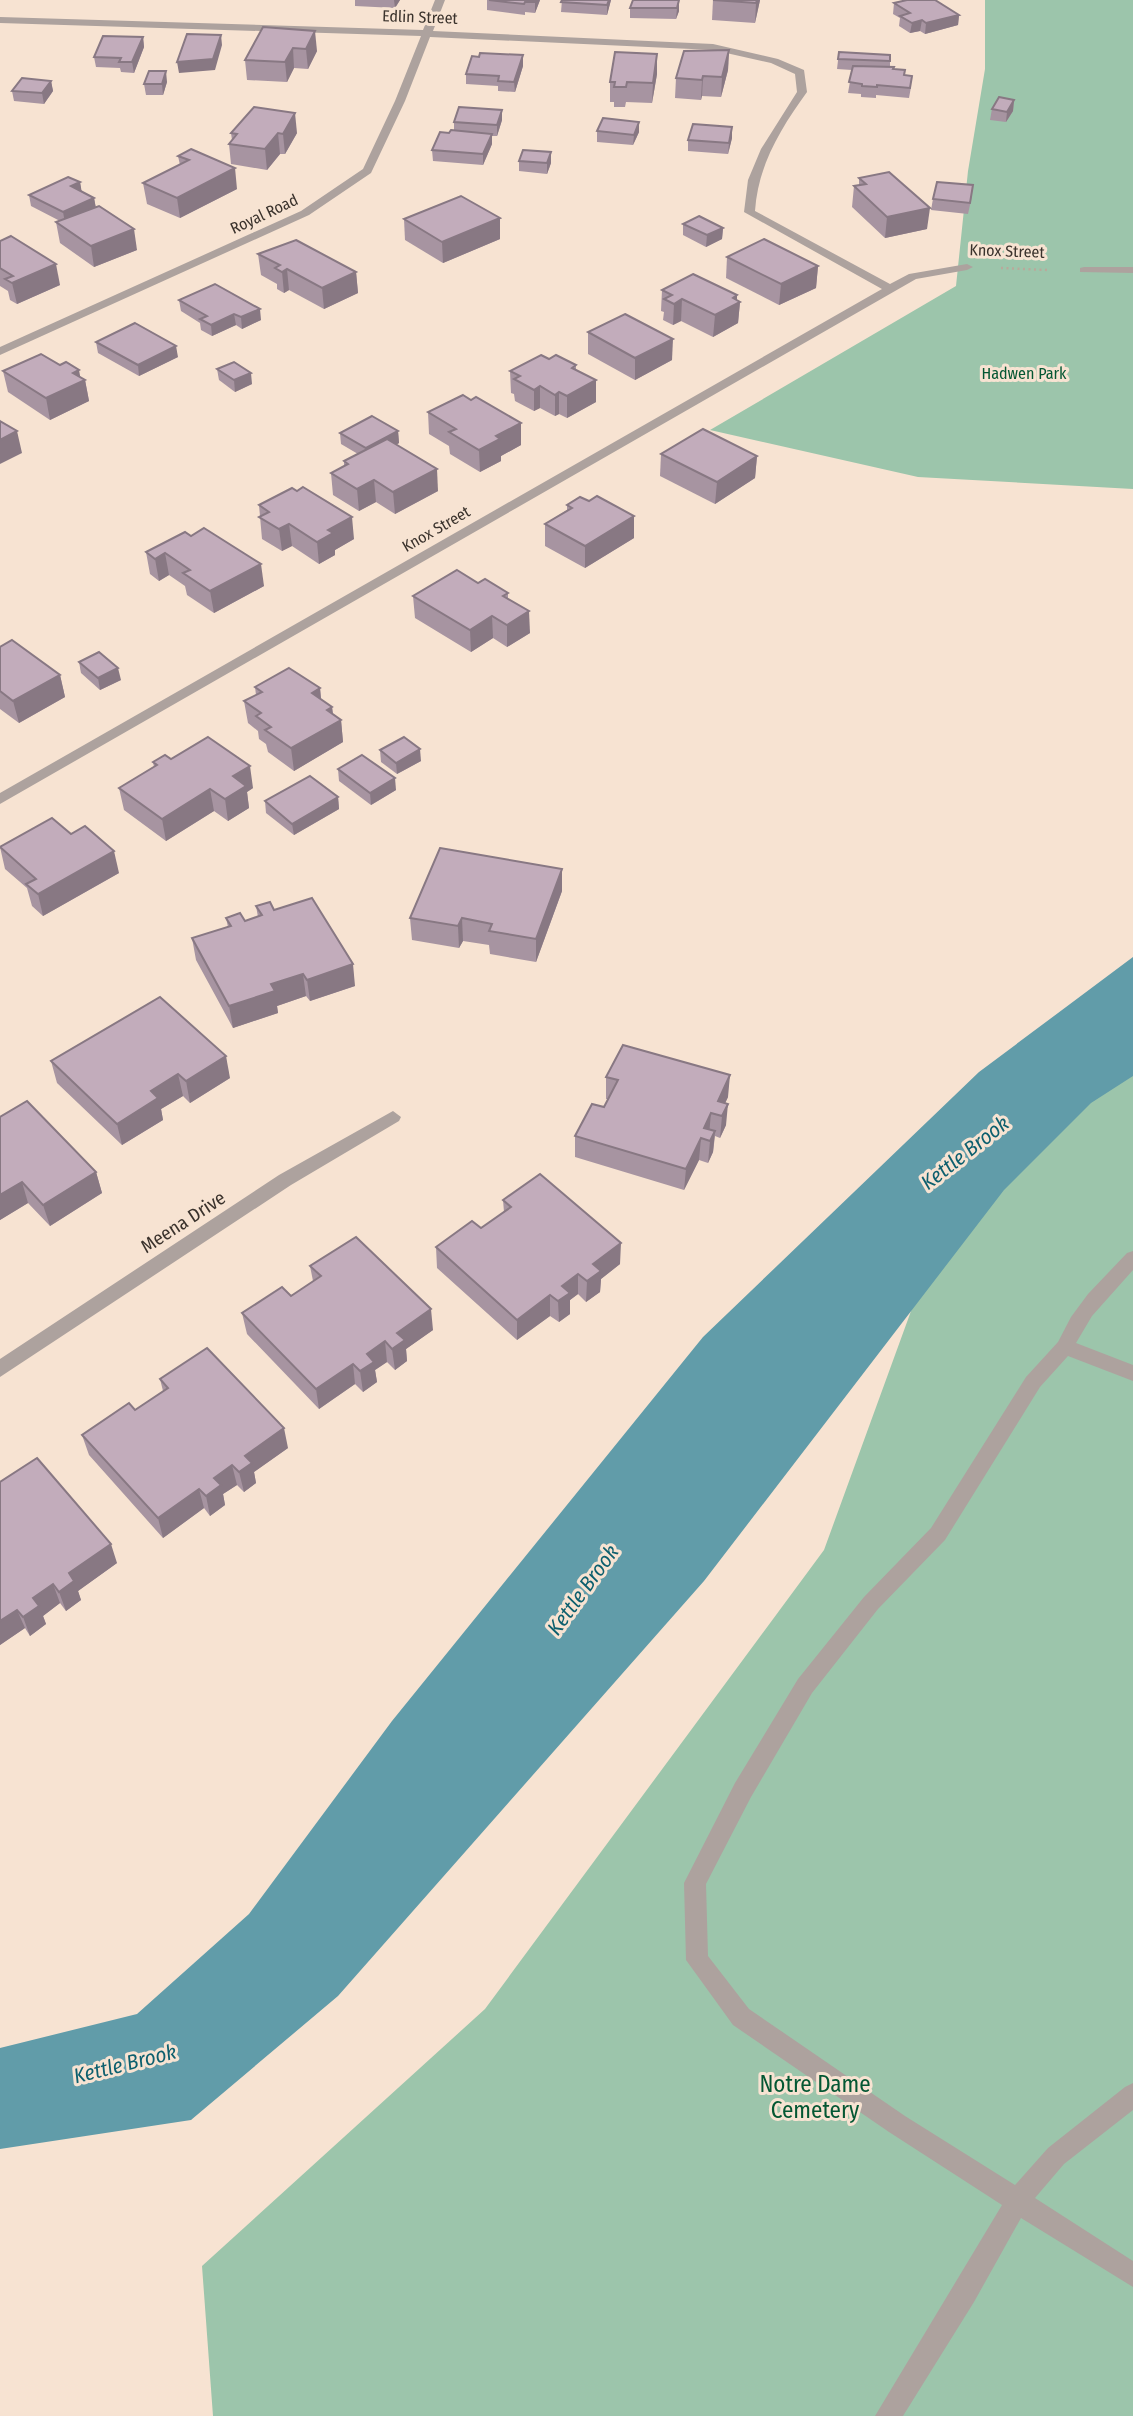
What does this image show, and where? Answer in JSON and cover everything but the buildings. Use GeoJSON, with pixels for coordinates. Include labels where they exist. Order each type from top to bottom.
{"type":"FeatureCollection","features":[{"type":"Feature","properties":{"kind":"street","name":"Royal Road"},"geometry":{"type":"LineString","coordinates":[[0,352],[305,213],[367,171],[400,101],[440,0]]}},
{"type":"Feature","properties":{"kind":"street","name":"Edlin Street"},"geometry":{"type":"LineString","coordinates":[[0,20],[425,33],[701,47],[749,52],[779,61],[800,72],[803,92],[789,109],[761,160],[749,190],[749,212],[890,289]]}},
{"type":"Feature","properties":{"kind":"street","name":"Knox Street"},"geometry":{"type":"LineString","coordinates":[[0,799],[913,276],[967,267]]}},
{"type":"Feature","properties":{"kind":"street"},"geometry":{"type":"LineString","coordinates":[[1084,270],[1133,270]]}},
{"type":"Feature","properties":{"kind":"street","name":"Meena Drive"},"geometry":{"type":"LineString","coordinates":[[0,1369],[285,1180],[393,1117]]}},
{"type":"Feature","properties":{"kind":"street"},"geometry":{"type":"LineString","coordinates":[[1133,1258],[1094,1300],[1071,1331],[1065,1347],[1033,1382],[939,1534],[871,1603],[805,1686],[743,1790],[695,1883],[697,1960],[741,2017],[897,2124],[1133,2274]]}},
{"type":"Feature","properties":{"kind":"street"},"geometry":{"type":"LineString","coordinates":[[1065,1347],[1133,1373]]}},
{"type":"Feature","properties":{"kind":"street"},"geometry":{"type":"LineString","coordinates":[[888,2416],[965,2293],[1018,2200],[1055,2156],[1133,2095]]}},
{"type":"Feature","properties":{"kind":"path","name":"Knox Street"},"geometry":{"type":"LineString","coordinates":[[967,267],[1084,270]]}},
{"type":"Feature","properties":{"kind":"green space","name":"Hadwen Park"},"geometry":{"type":"Polygon","coordinates":[[[985,0],[1133,0],[1133,489],[918,477],[710,430],[956,286],[968,171],[985,69],[985,0]]]}},
{"type":"Feature","properties":{"kind":"green space","name":"Notre Dame Cemetery"},"geometry":{"type":"Polygon","coordinates":[[[1133,1063],[1133,2416],[213,2416],[202,2266],[485,2009],[824,1550],[942,1226],[1133,1063]]]}},
{"type":"Feature","properties":{"kind":"water","name":"Kettle Brook"},"geometry":{"type":"Polygon","coordinates":[[[1133,957],[1133,1076],[1091,1103],[1004,1190],[704,1581],[338,1996],[191,2120],[0,2149],[0,2048],[137,2014],[249,1914],[392,1721],[703,1337],[979,1072],[1133,957]]]}}]}
